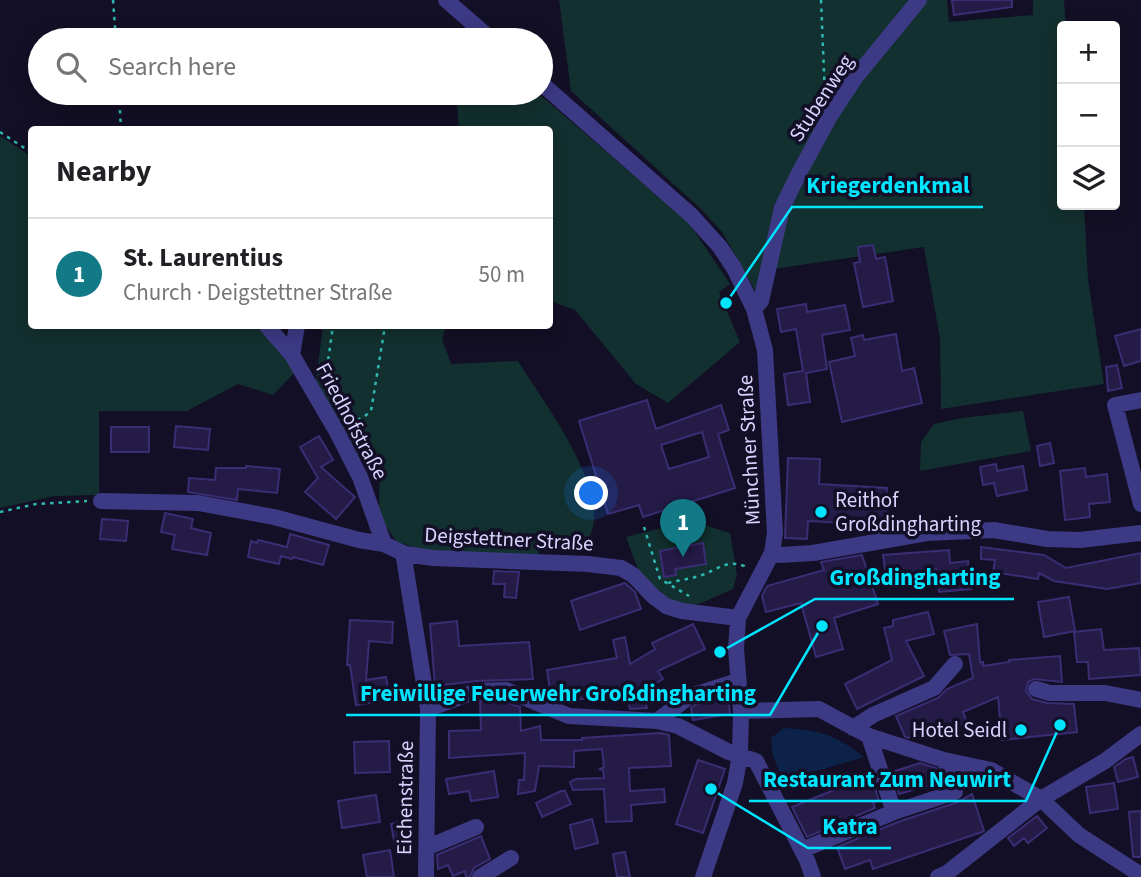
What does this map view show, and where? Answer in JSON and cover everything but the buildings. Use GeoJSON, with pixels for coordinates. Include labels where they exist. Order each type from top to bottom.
{"type":"FeatureCollection","features":[{"type":"Feature","properties":{"kind":"street"},"geometry":{"type":"LineString","coordinates":[[446,0],[478,28]]}},
{"type":"Feature","properties":{"kind":"street","name":"Stubenweg"},"geometry":{"type":"LineString","coordinates":[[754,309],[761,301],[782,208],[830,116],[855,78],[919,0]]}},
{"type":"Feature","properties":{"kind":"street","name":"Münchner Straße"},"geometry":{"type":"LineString","coordinates":[[553,94],[683,208],[720,247],[734,268],[754,309],[765,350],[775,533],[772,553],[738,618],[740,755],[735,783],[703,877]]}},
{"type":"Feature","properties":{"kind":"street","name":"Friedhofstraße"},"geometry":{"type":"LineString","coordinates":[[270,329],[292,355],[360,477],[384,544]]}},
{"type":"Feature","properties":{"kind":"street"},"geometry":{"type":"LineString","coordinates":[[292,355],[296,329]]}},
{"type":"Feature","properties":{"kind":"street"},"geometry":{"type":"LineString","coordinates":[[1141,400],[1115,405],[1141,504]]}},
{"type":"Feature","properties":{"kind":"street","name":"Deigstettner Straße"},"geometry":{"type":"LineString","coordinates":[[101,501],[198,503],[274,517],[384,544],[405,554],[433,558],[588,564],[621,568],[633,575],[666,606],[738,618]]}},
{"type":"Feature","properties":{"kind":"street"},"geometry":{"type":"LineString","coordinates":[[772,553],[813,553],[928,533],[994,530],[1047,539],[1080,540],[1141,533]]}},
{"type":"Feature","properties":{"kind":"street","name":"Eichenstraße"},"geometry":{"type":"LineString","coordinates":[[405,554],[428,709],[426,877]]}},
{"type":"Feature","properties":{"kind":"street"},"geometry":{"type":"LineString","coordinates":[[853,728],[873,715],[934,688],[955,664]]}},
{"type":"Feature","properties":{"kind":"street"},"geometry":{"type":"LineString","coordinates":[[657,721],[690,696],[737,681]]}},
{"type":"Feature","properties":{"kind":"street"},"geometry":{"type":"LineString","coordinates":[[1037,689],[1050,693],[1105,693],[1141,700]]}},
{"type":"Feature","properties":{"kind":"street"},"geometry":{"type":"LineString","coordinates":[[428,709],[477,691],[506,690],[569,716],[657,721],[678,726],[756,761],[813,877]]}},
{"type":"Feature","properties":{"kind":"street"},"geometry":{"type":"LineString","coordinates":[[741,711],[819,709],[869,736],[944,760],[991,770],[1041,799],[1079,835],[1141,875]]}},
{"type":"Feature","properties":{"kind":"street"},"geometry":{"type":"LineString","coordinates":[[938,877],[947,873],[1041,799],[1105,761],[1141,734]]}},
{"type":"Feature","properties":{"kind":"street"},"geometry":{"type":"LineString","coordinates":[[869,736],[894,812]]}},
{"type":"Feature","properties":{"kind":"street"},"geometry":{"type":"LineString","coordinates":[[802,850],[894,812],[955,792],[944,760]]}},
{"type":"Feature","properties":{"kind":"street"},"geometry":{"type":"LineString","coordinates":[[735,783],[768,785]]}},
{"type":"Feature","properties":{"kind":"street"},"geometry":{"type":"LineString","coordinates":[[425,848],[476,827]]}},
{"type":"Feature","properties":{"kind":"street"},"geometry":{"type":"LineString","coordinates":[[481,877],[511,858]]}},
{"type":"Feature","properties":{"kind":"path"},"geometry":{"type":"LineString","coordinates":[[113,0],[115,28]]}},
{"type":"Feature","properties":{"kind":"path"},"geometry":{"type":"LineString","coordinates":[[821,0],[826,110],[830,116]]}},
{"type":"Feature","properties":{"kind":"path"},"geometry":{"type":"LineString","coordinates":[[119,105],[121,126]]}},
{"type":"Feature","properties":{"kind":"path"},"geometry":{"type":"LineString","coordinates":[[0,132],[28,150]]}},
{"type":"Feature","properties":{"kind":"path"},"geometry":{"type":"LineString","coordinates":[[330,389],[326,375],[333,329]]}},
{"type":"Feature","properties":{"kind":"path"},"geometry":{"type":"LineString","coordinates":[[350,425],[371,411],[383,329]]}},
{"type":"Feature","properties":{"kind":"path"},"geometry":{"type":"LineString","coordinates":[[0,512],[37,504],[101,501]]}},
{"type":"Feature","properties":{"kind":"path"},"geometry":{"type":"LineString","coordinates":[[644,527],[660,579],[670,582],[699,604],[698,612]]}},
{"type":"Feature","properties":{"kind":"path"},"geometry":{"type":"LineString","coordinates":[[670,582],[701,575],[722,564],[736,563],[744,566],[748,578]]}},
{"type":"Feature","properties":{"kind":"path"},"geometry":{"type":"LineString","coordinates":[[670,582],[671,576]]}},
{"type":"Feature","properties":{"kind":"green space"},"geometry":{"type":"Polygon","coordinates":[[[559,0],[915,0],[817,130],[758,295],[722,232],[701,209],[571,91],[559,0]]]}},
{"type":"Feature","properties":{"kind":"green space"},"geometry":{"type":"Polygon","coordinates":[[[923,0],[947,0],[949,22],[1033,15],[1033,0],[1064,0],[1066,21],[1057,21],[1057,210],[1084,210],[1088,280],[1104,384],[941,409],[940,339],[924,247],[773,269],[796,192],[816,148],[881,54],[923,0]]]}},
{"type":"Feature","properties":{"kind":"green space"},"geometry":{"type":"Polygon","coordinates":[[[457,105],[552,105],[689,223],[730,284],[719,292],[740,342],[668,403],[636,384],[575,310],[553,302],[553,126],[459,126],[457,105]]]}},
{"type":"Feature","properties":{"kind":"green space"},"geometry":{"type":"Polygon","coordinates":[[[0,136],[28,154],[28,329],[262,329],[272,338],[295,372],[273,395],[238,384],[187,411],[99,411],[99,495],[54,496],[0,508],[0,136]]]}},
{"type":"Feature","properties":{"kind":"green space"},"geometry":{"type":"Polygon","coordinates":[[[323,329],[445,329],[442,339],[451,364],[518,361],[555,418],[589,486],[594,508],[593,527],[583,552],[539,548],[538,557],[431,552],[397,542],[385,525],[379,509],[380,461],[359,460],[316,380],[323,329]]]}},
{"type":"Feature","properties":{"kind":"green space"},"geometry":{"type":"Polygon","coordinates":[[[1023,411],[1031,451],[920,471],[921,442],[934,424],[1023,411]]]}},
{"type":"Feature","properties":{"kind":"green space"},"geometry":{"type":"Polygon","coordinates":[[[694,522],[730,533],[737,575],[733,589],[699,604],[685,605],[666,598],[640,575],[626,537],[694,522]]]}},
{"type":"Feature","properties":{"kind":"water"},"geometry":{"type":"Polygon","coordinates":[[[784,728],[827,735],[864,757],[783,781],[773,756],[771,738],[784,728]]]}},
{"type":"Feature","properties":{"kind":"place","name":"Kriegerdenkmal"},"geometry":{"type":"Point","coordinates":[726,303]}},
{"type":"Feature","properties":{"kind":"place","name":"Reithof Großdingharting"},"geometry":{"type":"Point","coordinates":[821,512]}},
{"type":"Feature","properties":{"kind":"place","name":"St. Laurentius"},"geometry":{"type":"Point","coordinates":[683,557]}},
{"type":"Feature","properties":{"kind":"place","name":"Freiwillige Feuerwehr Großdingharting"},"geometry":{"type":"Point","coordinates":[822,626]}},
{"type":"Feature","properties":{"kind":"place","name":"Großdingharting"},"geometry":{"type":"Point","coordinates":[720,652]}},
{"type":"Feature","properties":{"kind":"place","name":"Restaurant Zum Neuwirt"},"geometry":{"type":"Point","coordinates":[1060,725]}},
{"type":"Feature","properties":{"kind":"place","name":"Hotel Seidl"},"geometry":{"type":"Point","coordinates":[1021,730]}},
{"type":"Feature","properties":{"kind":"place","name":"Katra"},"geometry":{"type":"Point","coordinates":[711,789]}}]}
